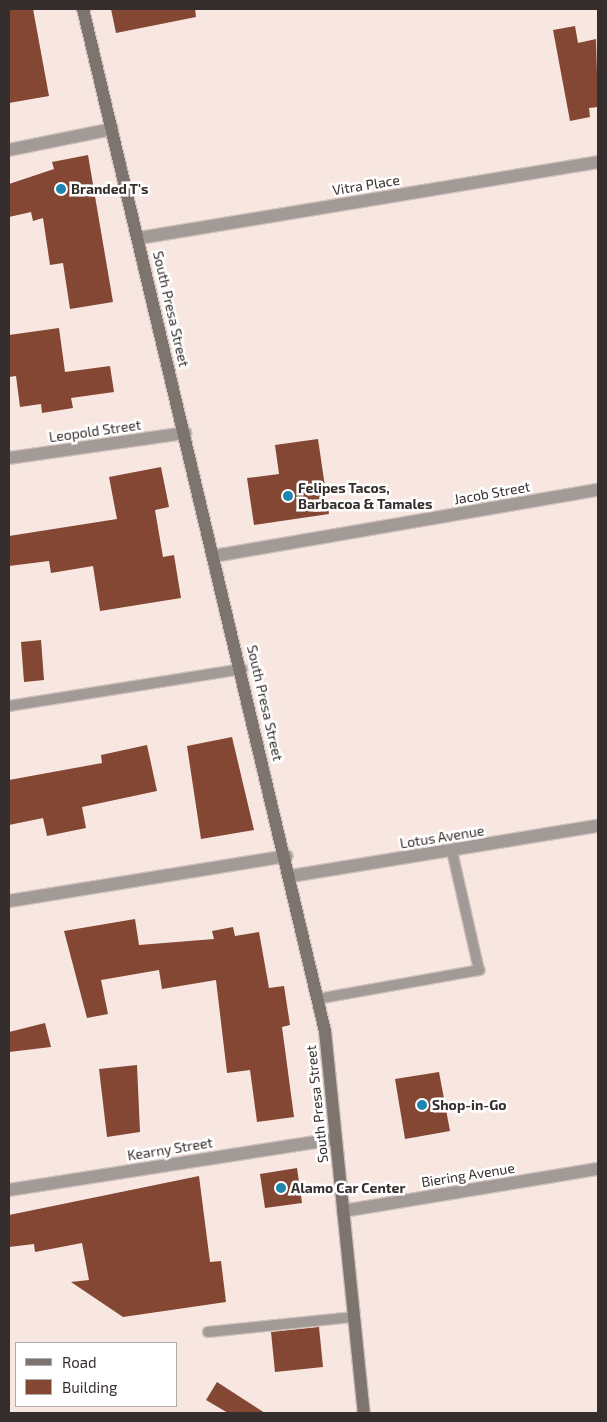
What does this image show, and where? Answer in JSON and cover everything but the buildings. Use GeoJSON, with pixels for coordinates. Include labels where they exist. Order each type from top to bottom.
{"type":"FeatureCollection","features":[{"type":"Feature","properties":{"kind":"main road","name":"South Presa Street"},"geometry":{"type":"LineString","coordinates":[[83,9],[291,876],[317,998],[335,1139],[364,1413]]}},
{"type":"Feature","properties":{"kind":"street"},"geometry":{"type":"LineString","coordinates":[[9,150],[112,129]]}},
{"type":"Feature","properties":{"kind":"street","name":"Vitra Place"},"geometry":{"type":"LineString","coordinates":[[138,238],[598,162]]}},
{"type":"Feature","properties":{"kind":"street","name":"Leopold Street"},"geometry":{"type":"LineString","coordinates":[[9,458],[185,433]]}},
{"type":"Feature","properties":{"kind":"street","name":"Jacob Street"},"geometry":{"type":"LineString","coordinates":[[214,556],[598,490]]}},
{"type":"Feature","properties":{"kind":"street","name":"Lotus Avenue"},"geometry":{"type":"LineString","coordinates":[[291,876],[598,826]]}},
{"type":"Feature","properties":{"kind":"street"},"geometry":{"type":"LineString","coordinates":[[9,901],[286,856]]}},
{"type":"Feature","properties":{"kind":"street","name":"Kearny Street"},"geometry":{"type":"LineString","coordinates":[[9,1190],[335,1139]]}},
{"type":"Feature","properties":{"kind":"street","name":"Biering Avenue"},"geometry":{"type":"LineString","coordinates":[[343,1211],[598,1169]]}},
{"type":"Feature","properties":{"kind":"lane"},"geometry":{"type":"LineString","coordinates":[[9,706],[242,669]]}},
{"type":"Feature","properties":{"kind":"lane"},"geometry":{"type":"LineString","coordinates":[[317,998],[479,970],[452,850]]}},
{"type":"Feature","properties":{"kind":"lane"},"geometry":{"type":"LineString","coordinates":[[208,1332],[354,1317]]}},
{"type":"Feature","properties":{"kind":"place","name":"Branded T's"},"geometry":{"type":"Point","coordinates":[61,189]}},
{"type":"Feature","properties":{"kind":"place","name":"Felipes Tacos, Barbacoa & Tamales"},"geometry":{"type":"Point","coordinates":[288,496]}},
{"type":"Feature","properties":{"kind":"place","name":"Shop-in-Go"},"geometry":{"type":"Point","coordinates":[422,1105]}},
{"type":"Feature","properties":{"kind":"place","name":"Alamo Car Center"},"geometry":{"type":"Point","coordinates":[281,1188]}}]}
